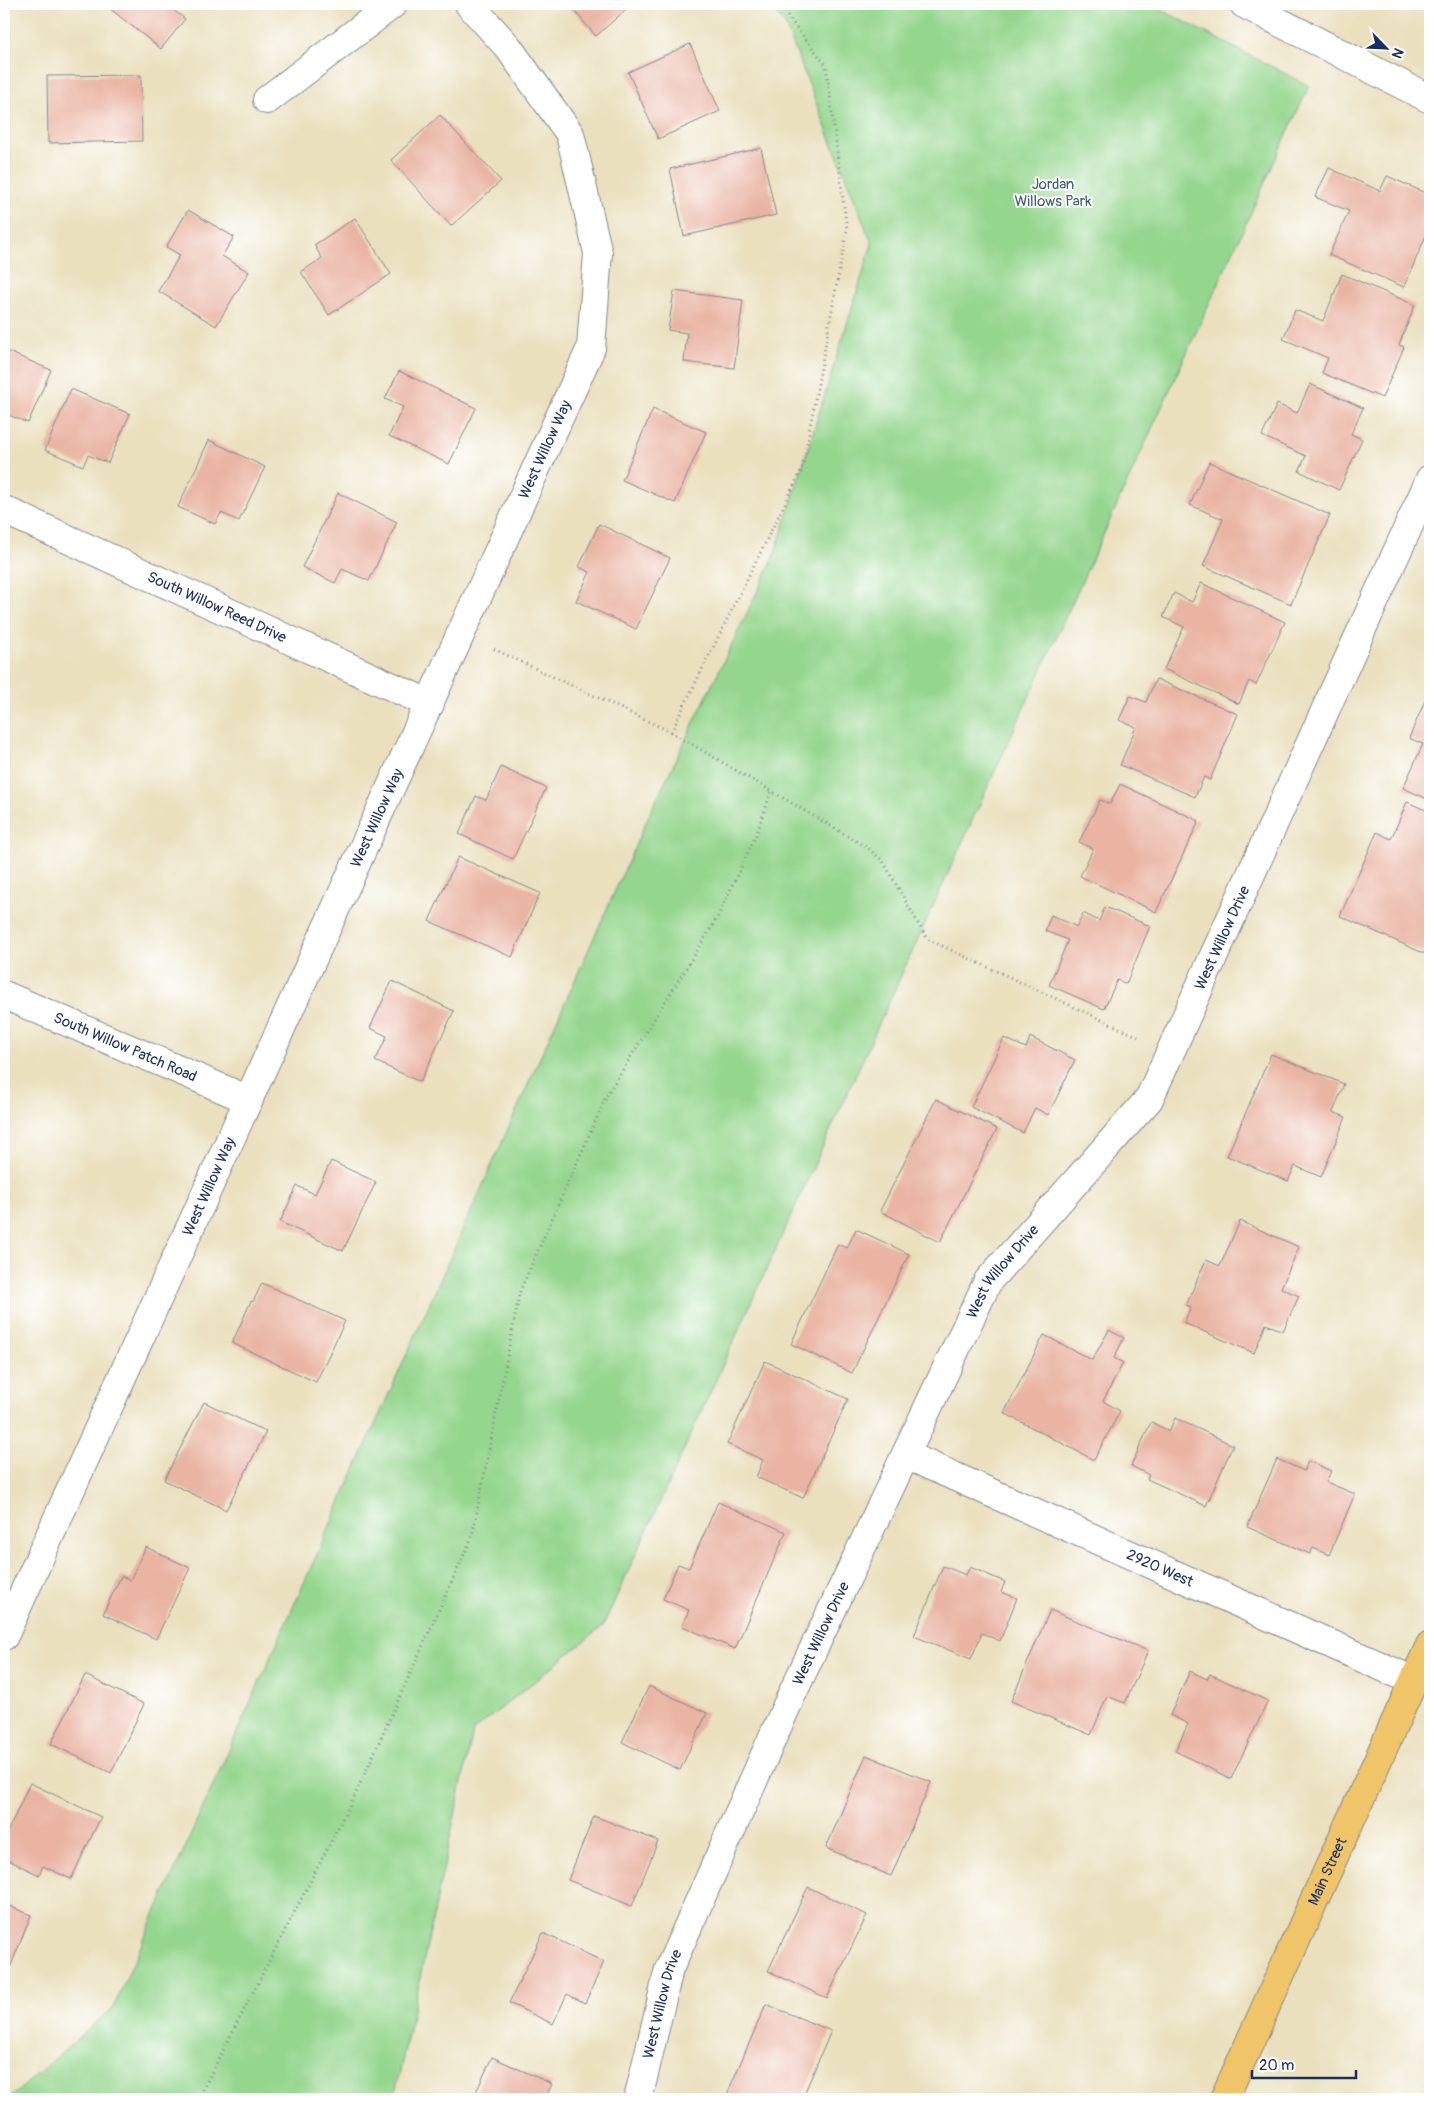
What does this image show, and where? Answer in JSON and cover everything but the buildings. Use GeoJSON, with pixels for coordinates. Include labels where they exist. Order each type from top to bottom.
{"type":"FeatureCollection","features":[{"type":"Feature","properties":{"kind":"main road","name":"Main Street"},"geometry":{"type":"LineString","coordinates":[[1224,2099],[1430,1645]]}},
{"type":"Feature","properties":{"kind":"street"},"geometry":{"type":"LineString","coordinates":[[268,100],[393,4]]}},
{"type":"Feature","properties":{"kind":"street","name":"West Willow Way"},"geometry":{"type":"LineString","coordinates":[[4,1636],[591,348],[598,252],[570,134],[508,47],[469,4]]}},
{"type":"Feature","properties":{"kind":"street"},"geometry":{"type":"LineString","coordinates":[[1244,4],[1430,99]]}},
{"type":"Feature","properties":{"kind":"street","name":"West Willow Drive"},"geometry":{"type":"LineString","coordinates":[[638,2099],[669,1969],[793,1692],[988,1281],[1150,1099],[1430,479]]}},
{"type":"Feature","properties":{"kind":"street","name":"South Willow Reed Drive"},"geometry":{"type":"LineString","coordinates":[[4,510],[430,704]]}},
{"type":"Feature","properties":{"kind":"street","name":"South Willow Patch Road"},"geometry":{"type":"LineString","coordinates":[[4,995],[249,1100]]}},
{"type":"Feature","properties":{"kind":"street","name":"2920 West"},"geometry":{"type":"LineString","coordinates":[[906,1455],[1414,1681]]}},
{"type":"Feature","properties":{"kind":"path"},"geometry":{"type":"LineString","coordinates":[[671,732],[802,469],[848,230],[826,65],[778,4]]}},
{"type":"Feature","properties":{"kind":"path"},"geometry":{"type":"LineString","coordinates":[[494,649],[671,732],[868,848],[883,861],[927,939],[1171,1052]]}},
{"type":"Feature","properties":{"kind":"path"},"geometry":{"type":"LineString","coordinates":[[198,2099],[356,1791],[472,1537],[520,1291],[607,1094],[716,920],[756,834],[772,792]]}},
{"type":"Feature","properties":{"kind":"green space","name":"Jordan Willows Park"},"geometry":{"type":"Polygon","coordinates":[[[768,4],[1150,4],[1309,86],[603,1626],[473,1731],[394,2099],[9,2099],[113,2008],[650,813],[774,557],[872,244],[785,24],[768,4]]]}}]}
